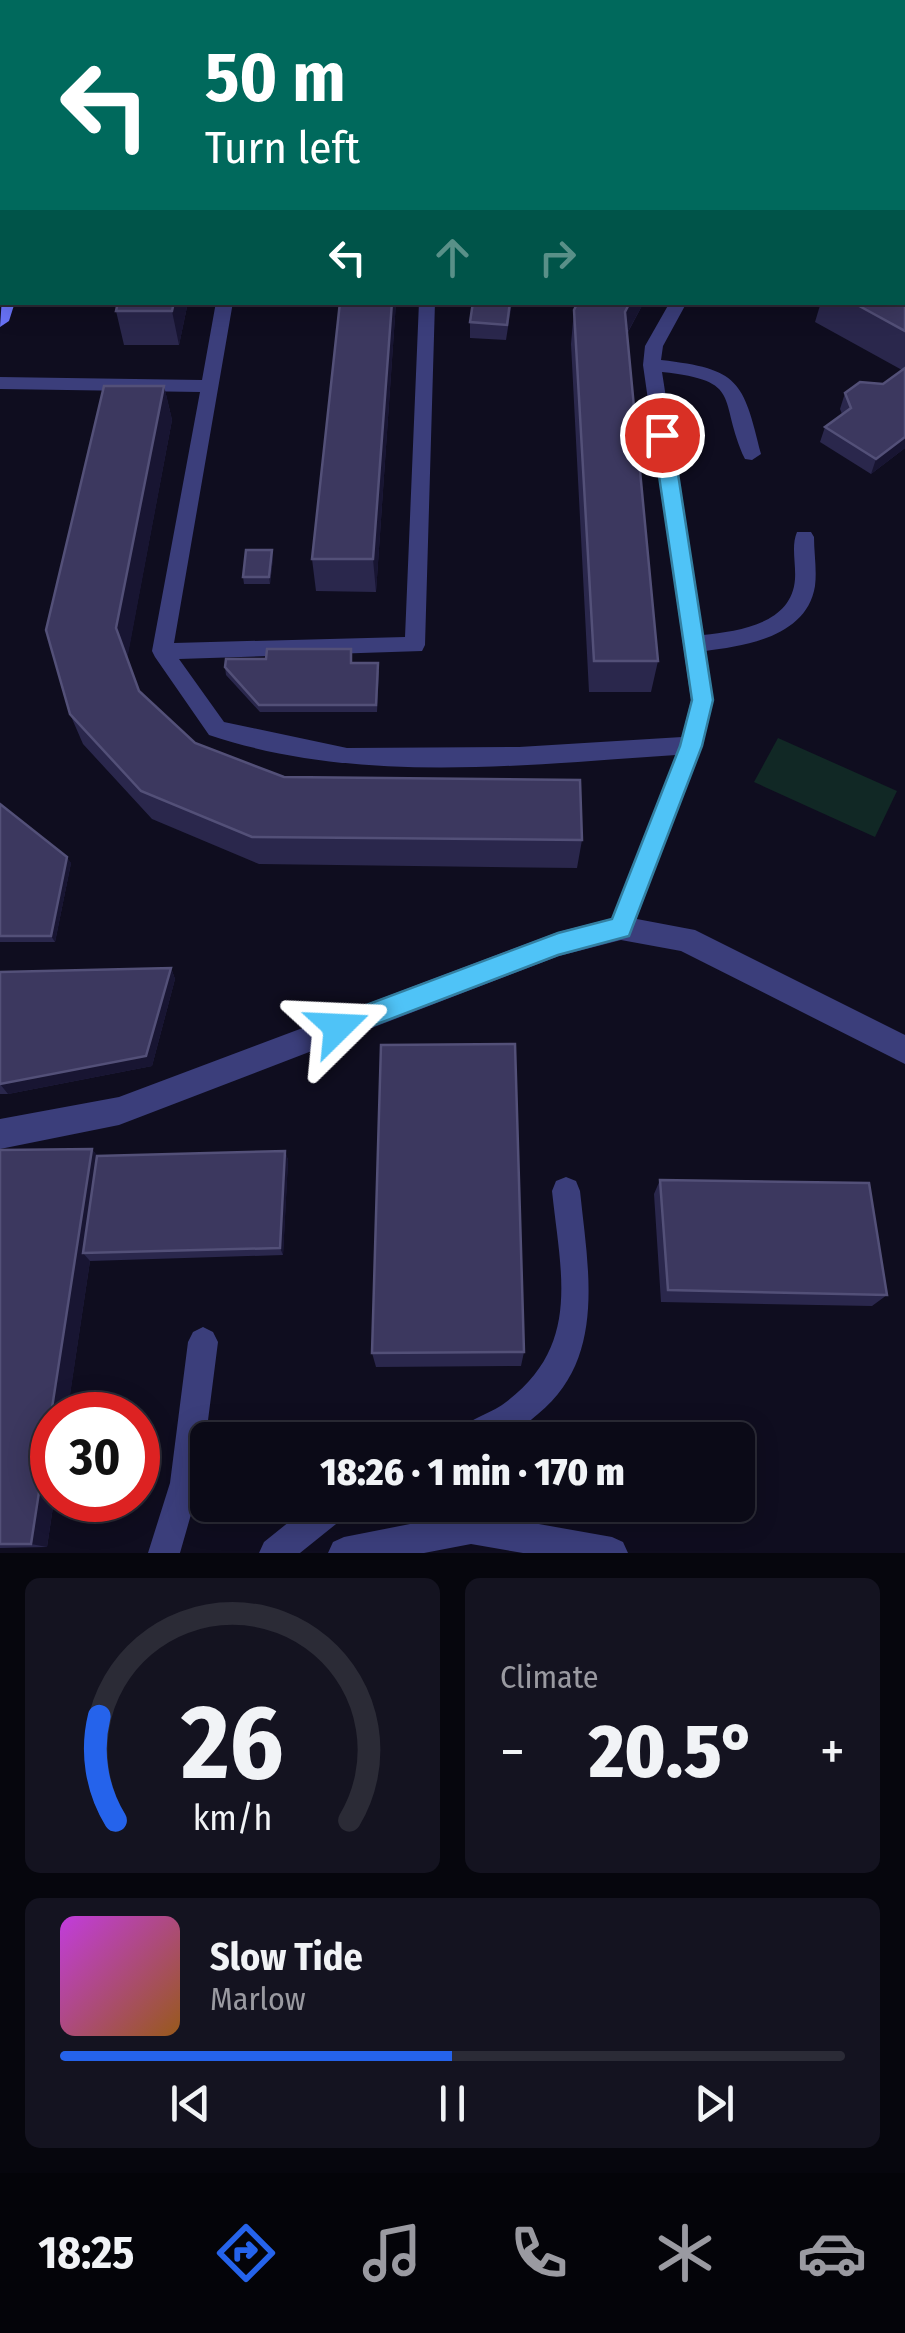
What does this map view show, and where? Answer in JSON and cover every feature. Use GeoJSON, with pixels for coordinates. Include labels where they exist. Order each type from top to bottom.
{"type":"FeatureCollection","features":[{"type":"Feature","properties":{"kind":"street"},"geometry":{"type":"LineString","coordinates":[[0,1134],[119,1111],[558,944],[620,928],[684,939],[905,1050]]}},
{"type":"Feature","properties":{"kind":"lane"},"geometry":{"type":"LineString","coordinates":[[224,305],[162,651],[217,729],[347,757],[519,756],[691,746]]}},
{"type":"Feature","properties":{"kind":"lane"},"geometry":{"type":"LineString","coordinates":[[162,651],[415,644],[427,305]]}},
{"type":"Feature","properties":{"kind":"lane"},"geometry":{"type":"LineString","coordinates":[[620,928],[691,746],[702,700],[652,365],[654,346],[676,305]]}},
{"type":"Feature","properties":{"kind":"lane"},"geometry":{"type":"LineString","coordinates":[[652,365],[708,372],[726,379],[739,398],[752,454]]}},
{"type":"Feature","properties":{"kind":"lane"},"geometry":{"type":"LineString","coordinates":[[0,382],[210,386]]}},
{"type":"Feature","properties":{"kind":"lane"},"geometry":{"type":"LineString","coordinates":[[694,644],[748,638],[789,614],[803,593],[804,537]]}},
{"type":"Feature","properties":{"kind":"lane"},"geometry":{"type":"LineString","coordinates":[[506,1422],[560,1372],[578,1318],[566,1191]]}},
{"type":"Feature","properties":{"kind":"lane"},"geometry":{"type":"LineString","coordinates":[[164,1553],[186,1483],[203,1342]]}},
{"type":"Feature","properties":{"kind":"lane"},"geometry":{"type":"LineString","coordinates":[[274,1553],[313,1522]]}},
{"type":"Feature","properties":{"kind":"lane"},"geometry":{"type":"LineString","coordinates":[[344,1553],[471,1528],[612,1553]]}},
{"type":"Feature","properties":{"kind":"green space"},"geometry":{"type":"Polygon","coordinates":[[[778,738],[897,791],[875,837],[754,782],[778,738]]]}},
{"type":"Feature","properties":{"kind":"building"},"geometry":{"type":"Polygon","coordinates":[[[117,305],[173,305],[172,311],[116,311],[117,305]]]}},
{"type":"Feature","properties":{"kind":"building"},"geometry":{"type":"Polygon","coordinates":[[[340,305],[392,305],[373,559],[312,559],[340,305]]]}},
{"type":"Feature","properties":{"kind":"building"},"geometry":{"type":"Polygon","coordinates":[[[473,305],[510,305],[507,325],[470,322],[473,305]]]}},
{"type":"Feature","properties":{"kind":"building"},"geometry":{"type":"Polygon","coordinates":[[[576,305],[628,305],[625,312],[658,661],[594,661],[576,305]]]}},
{"type":"Feature","properties":{"kind":"building"},"geometry":{"type":"Polygon","coordinates":[[[857,305],[905,305],[905,331],[857,305]]]}},
{"type":"Feature","properties":{"kind":"building"},"geometry":{"type":"Polygon","coordinates":[[[905,368],[905,437],[876,459],[825,427],[851,408],[845,393],[860,382],[883,384],[905,368]]]}},
{"type":"Feature","properties":{"kind":"building"},"geometry":{"type":"Polygon","coordinates":[[[104,386],[164,386],[116,628],[139,691],[195,743],[284,777],[580,780],[582,840],[252,837],[141,791],[70,714],[46,630],[104,386]]]}},
{"type":"Feature","properties":{"kind":"building"},"geometry":{"type":"Polygon","coordinates":[[[246,550],[272,550],[269,577],[243,577],[246,550]]]}},
{"type":"Feature","properties":{"kind":"building"},"geometry":{"type":"Polygon","coordinates":[[[267,649],[351,649],[351,663],[378,663],[376,705],[259,705],[225,667],[226,659],[266,659],[267,649]]]}},
{"type":"Feature","properties":{"kind":"building"},"geometry":{"type":"Polygon","coordinates":[[[0,804],[67,857],[51,936],[0,936],[0,804]]]}},
{"type":"Feature","properties":{"kind":"building"},"geometry":{"type":"Polygon","coordinates":[[[171,968],[146,1056],[0,1084],[0,972],[171,968]]]}},
{"type":"Feature","properties":{"kind":"building"},"geometry":{"type":"Polygon","coordinates":[[[515,1044],[524,1352],[372,1353],[381,1045],[515,1044]]]}},
{"type":"Feature","properties":{"kind":"building"},"geometry":{"type":"Polygon","coordinates":[[[92,1149],[54,1392],[30,1392],[30,1522],[34,1522],[31,1544],[0,1544],[0,1150],[92,1149]]]}},
{"type":"Feature","properties":{"kind":"building"},"geometry":{"type":"Polygon","coordinates":[[[285,1151],[280,1248],[83,1253],[97,1156],[285,1151]]]}},
{"type":"Feature","properties":{"kind":"building"},"geometry":{"type":"Polygon","coordinates":[[[660,1180],[869,1183],[887,1295],[668,1290],[660,1180]]]}},
{"type":"Feature","properties":{"kind":"route"},"geometry":{"type":"LineString","coordinates":[[338,1027],[558,944],[620,928],[691,746],[702,700],[662,435]]}}]}
